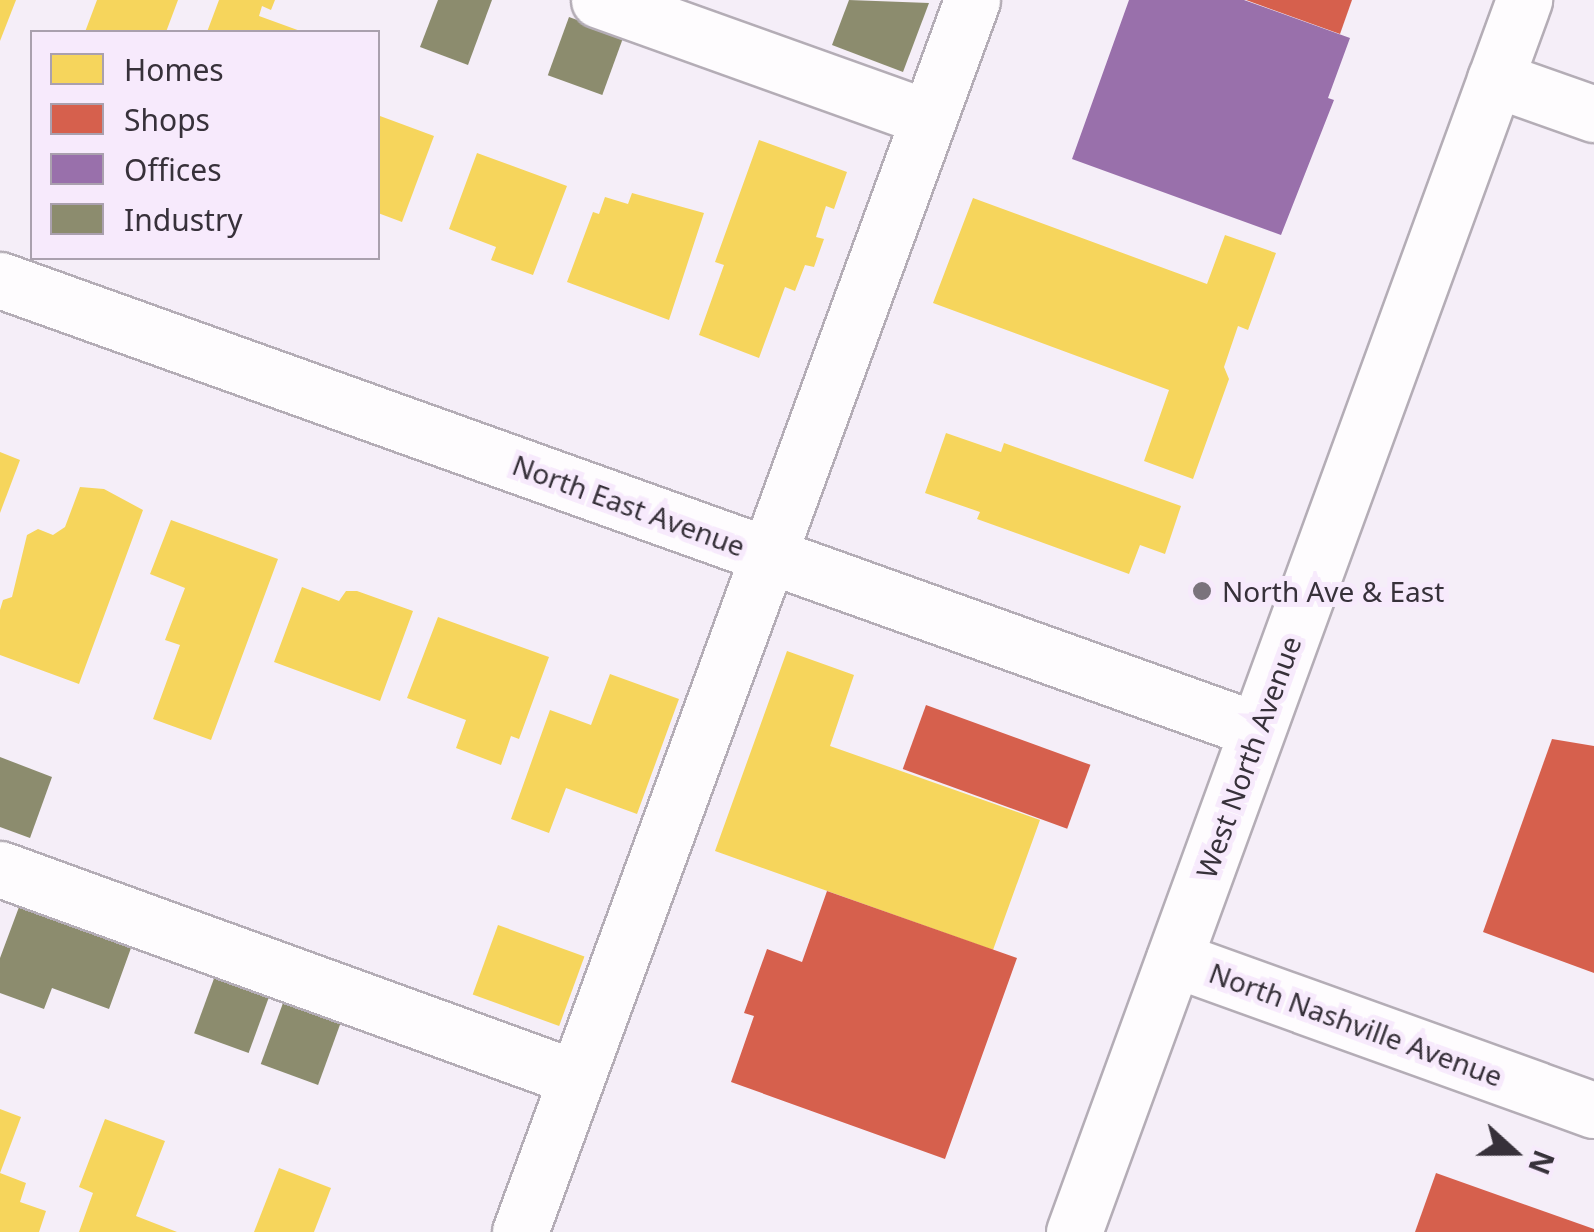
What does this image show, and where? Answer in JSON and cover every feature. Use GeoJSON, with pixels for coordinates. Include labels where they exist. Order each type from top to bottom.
{"type":"FeatureCollection","features":[{"type":"Feature","properties":{"kind":"street"},"geometry":{"type":"LineString","coordinates":[[600,0],[928,118]]}},
{"type":"Feature","properties":{"kind":"street"},"geometry":{"type":"LineString","coordinates":[[520,1232],[972,0]]}},
{"type":"Feature","properties":{"kind":"street","name":"West North Avenue"},"geometry":{"type":"LineString","coordinates":[[1074,1232],[1524,0]]}},
{"type":"Feature","properties":{"kind":"street"},"geometry":{"type":"LineString","coordinates":[[1495,79],[1594,114]]}},
{"type":"Feature","properties":{"kind":"street","name":"North East Avenue"},"geometry":{"type":"LineString","coordinates":[[0,280],[1257,730]]}},
{"type":"Feature","properties":{"kind":"street"},"geometry":{"type":"LineString","coordinates":[[0,869],[576,1078]]}},
{"type":"Feature","properties":{"kind":"street","name":"North Nashville Avenue"},"geometry":{"type":"LineString","coordinates":[[1174,959],[1594,1110]]}},
{"type":"Feature","properties":{"kind":"building: Homes"},"geometry":{"type":"Polygon","coordinates":[[[0,0],[16,0],[0,41],[0,0]]]}},
{"type":"Feature","properties":{"kind":"building: Homes"},"geometry":{"type":"Polygon","coordinates":[[[97,0],[178,0],[167,30],[86,30],[97,0]]]}},
{"type":"Feature","properties":{"kind":"building: Homes"},"geometry":{"type":"Polygon","coordinates":[[[219,0],[275,0],[271,10],[262,6],[259,16],[298,30],[208,30],[219,0]]]}},
{"type":"Feature","properties":{"kind":"building: Homes"},"geometry":{"type":"Polygon","coordinates":[[[380,116],[434,136],[402,222],[380,214],[380,116]]]}},
{"type":"Feature","properties":{"kind":"building: Homes"},"geometry":{"type":"Polygon","coordinates":[[[759,140],[847,172],[834,209],[826,206],[816,237],[824,239],[814,267],[805,265],[795,291],[785,287],[759,358],[699,335],[724,265],[715,262],[759,140]]]}},
{"type":"Feature","properties":{"kind":"building: Homes"},"geometry":{"type":"Polygon","coordinates":[[[477,153],[567,186],[533,275],[491,260],[496,247],[449,229],[477,153]]]}},
{"type":"Feature","properties":{"kind":"building: Homes"},"geometry":{"type":"Polygon","coordinates":[[[632,193],[704,213],[669,320],[567,282],[593,212],[599,214],[605,197],[628,204],[632,193]]]}},
{"type":"Feature","properties":{"kind":"building: Homes"},"geometry":{"type":"Polygon","coordinates":[[[973,198],[1207,284],[1225,235],[1276,253],[1248,330],[1238,326],[1224,367],[1229,379],[1193,479],[1144,461],[1169,390],[933,303],[973,198]]]}},
{"type":"Feature","properties":{"kind":"building: Homes"},"geometry":{"type":"Polygon","coordinates":[[[946,433],[1001,452],[1004,443],[1181,506],[1165,554],[1140,545],[1129,574],[977,519],[980,512],[925,493],[946,433]]]}},
{"type":"Feature","properties":{"kind":"building: Homes"},"geometry":{"type":"Polygon","coordinates":[[[0,452],[20,460],[0,513],[0,452]]]}},
{"type":"Feature","properties":{"kind":"building: Homes"},"geometry":{"type":"Polygon","coordinates":[[[80,487],[104,489],[143,510],[79,684],[0,655],[0,610],[3,600],[12,597],[27,535],[38,529],[53,535],[65,527],[80,487]]]}},
{"type":"Feature","properties":{"kind":"building: Homes"},"geometry":{"type":"Polygon","coordinates":[[[171,520],[278,559],[211,740],[153,719],[180,645],[165,640],[185,588],[150,574],[171,520]]]}},
{"type":"Feature","properties":{"kind":"building: Homes"},"geometry":{"type":"Polygon","coordinates":[[[302,587],[339,601],[346,591],[357,591],[413,611],[380,701],[274,662],[302,587]]]}},
{"type":"Feature","properties":{"kind":"building: Homes"},"geometry":{"type":"Polygon","coordinates":[[[438,617],[549,657],[519,739],[511,736],[501,765],[456,748],[466,720],[407,698],[438,617]]]}},
{"type":"Feature","properties":{"kind":"building: Homes"},"geometry":{"type":"Polygon","coordinates":[[[787,651],[854,675],[830,746],[1040,820],[993,950],[715,851],[787,651]]]}},
{"type":"Feature","properties":{"kind":"building: Homes"},"geometry":{"type":"Polygon","coordinates":[[[610,674],[679,699],[637,814],[566,788],[549,833],[511,819],[550,710],[591,725],[610,674]]]}},
{"type":"Feature","properties":{"kind":"building: Homes"},"geometry":{"type":"Polygon","coordinates":[[[498,925],[584,956],[559,1026],[473,995],[498,925]]]}},
{"type":"Feature","properties":{"kind":"building: Homes"},"geometry":{"type":"Polygon","coordinates":[[[0,1109],[21,1117],[0,1173],[0,1109]]]}},
{"type":"Feature","properties":{"kind":"building: Homes"},"geometry":{"type":"Polygon","coordinates":[[[105,1119],[165,1141],[136,1216],[177,1232],[79,1232],[93,1193],[79,1187],[105,1119]]]}},
{"type":"Feature","properties":{"kind":"building: Homes"},"geometry":{"type":"Polygon","coordinates":[[[279,1168],[331,1188],[314,1232],[254,1232],[279,1168]]]}},
{"type":"Feature","properties":{"kind":"building: Homes"},"geometry":{"type":"Polygon","coordinates":[[[0,1173],[26,1183],[20,1202],[46,1211],[39,1232],[0,1232],[0,1173]]]}},
{"type":"Feature","properties":{"kind":"building: Shops"},"geometry":{"type":"Polygon","coordinates":[[[1246,0],[1352,0],[1340,34],[1246,0]]]}},
{"type":"Feature","properties":{"kind":"building: Shops"},"geometry":{"type":"Polygon","coordinates":[[[926,705],[1090,765],[1067,829],[903,769],[926,705]]]}},
{"type":"Feature","properties":{"kind":"building: Shops"},"geometry":{"type":"Polygon","coordinates":[[[1552,739],[1594,746],[1594,973],[1483,932],[1552,739]]]}},
{"type":"Feature","properties":{"kind":"building: Shops"},"geometry":{"type":"Polygon","coordinates":[[[827,891],[1017,958],[945,1159],[731,1082],[754,1016],[744,1013],[767,949],[802,962],[827,891]]]}},
{"type":"Feature","properties":{"kind":"building: Shops"},"geometry":{"type":"Polygon","coordinates":[[[1436,1173],[1594,1229],[1594,1232],[1415,1232],[1436,1173]]]}},
{"type":"Feature","properties":{"kind":"building: Offices"},"geometry":{"type":"Polygon","coordinates":[[[1129,0],[1244,0],[1350,38],[1328,98],[1334,100],[1281,235],[1072,159],[1129,0]]]}},
{"type":"Feature","properties":{"kind":"building: Industry"},"geometry":{"type":"Polygon","coordinates":[[[438,0],[492,0],[468,65],[420,47],[438,0]]]}},
{"type":"Feature","properties":{"kind":"building: Industry"},"geometry":{"type":"Polygon","coordinates":[[[849,0],[929,3],[903,72],[832,45],[849,0]]]}},
{"type":"Feature","properties":{"kind":"building: Industry"},"geometry":{"type":"Polygon","coordinates":[[[569,17],[624,37],[602,95],[548,75],[569,17]]]}},
{"type":"Feature","properties":{"kind":"building: Industry"},"geometry":{"type":"Polygon","coordinates":[[[0,757],[52,777],[30,838],[0,827],[0,757]]]}},
{"type":"Feature","properties":{"kind":"building: Industry"},"geometry":{"type":"Polygon","coordinates":[[[19,907],[131,948],[109,1009],[52,988],[44,1009],[0,993],[0,958],[19,907]]]}},
{"type":"Feature","properties":{"kind":"building: Industry"},"geometry":{"type":"Polygon","coordinates":[[[216,973],[271,993],[249,1053],[194,1033],[216,973]]]}},
{"type":"Feature","properties":{"kind":"building: Industry"},"geometry":{"type":"Polygon","coordinates":[[[283,1003],[340,1024],[318,1085],[261,1064],[283,1003]]]}},
{"type":"Feature","properties":{"kind":"place","name":"North Ave & East"},"geometry":{"type":"Point","coordinates":[1202,591]}}]}
